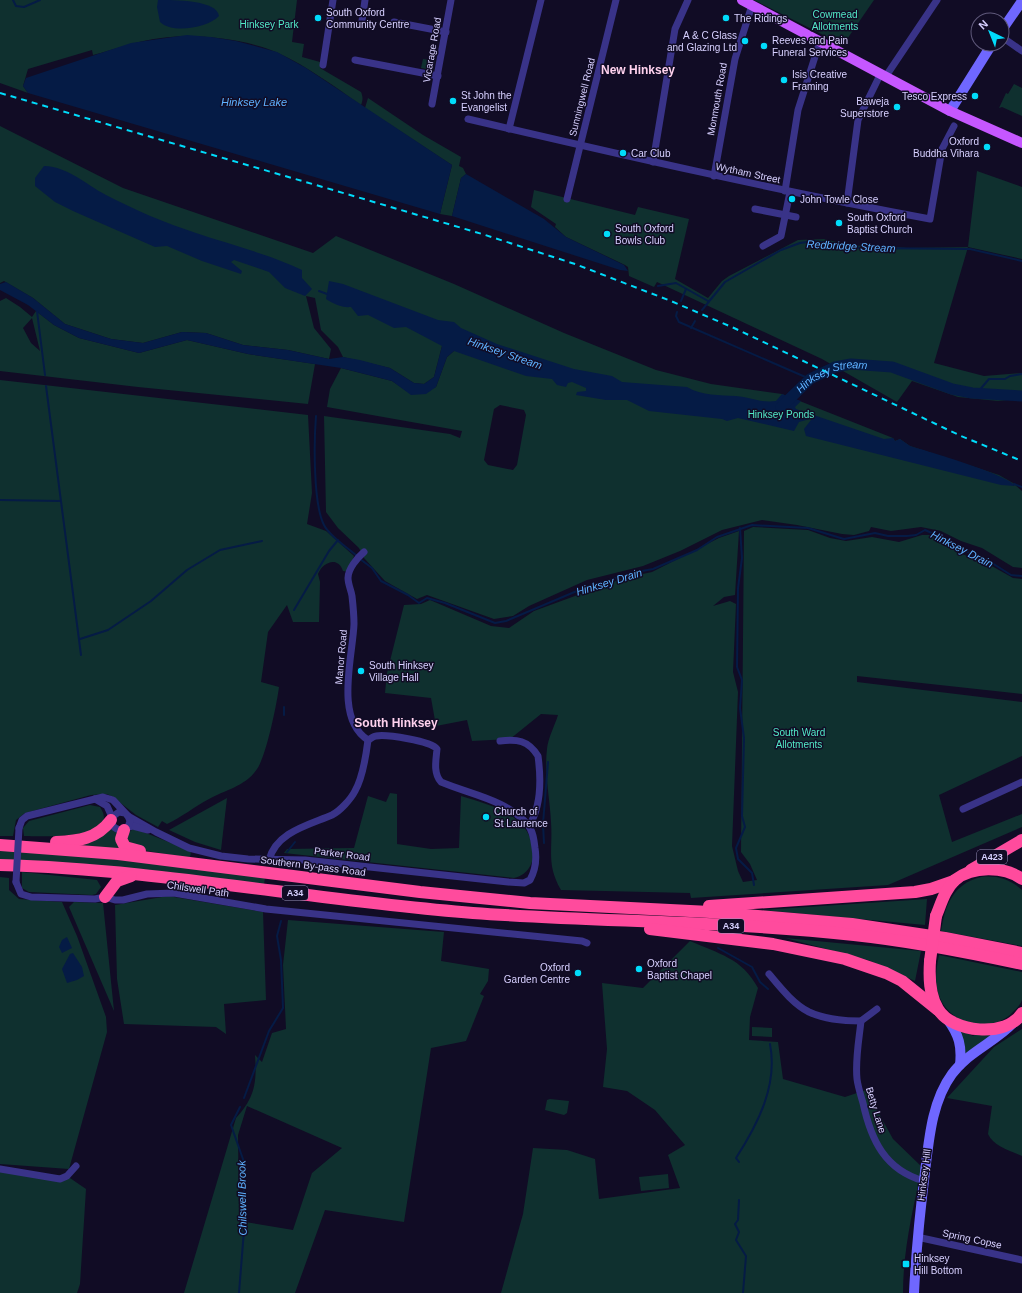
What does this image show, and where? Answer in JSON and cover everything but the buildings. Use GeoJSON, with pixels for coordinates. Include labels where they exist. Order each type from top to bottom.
{"type":"FeatureCollection","features":[{"type":"Feature","properties":{"kind":"highway"},"geometry":{"type":"LineString","coordinates":[[2,845],[84,839],[99,833],[112,819]]}},
{"type":"Feature","properties":{"kind":"highway"},"geometry":{"type":"LineString","coordinates":[[126,828],[122,839],[125,847],[177,862]]}},
{"type":"Feature","properties":{"kind":"highway","name":"A423"},"geometry":{"type":"LineString","coordinates":[[959,878],[1022,840]]}},
{"type":"Feature","properties":{"kind":"highway","name":"Southern By-pass Road"},"geometry":{"type":"LineString","coordinates":[[2,845],[70,849],[471,898],[623,909]]}},
{"type":"Feature","properties":{"kind":"highway","name":"A34"},"geometry":{"type":"LineString","coordinates":[[0,865],[88,870],[140,875],[414,907],[591,920],[776,928],[850,934],[945,949],[1022,964]]}},
{"type":"Feature","properties":{"kind":"highway"},"geometry":{"type":"LineString","coordinates":[[623,909],[715,906],[915,892],[931,889],[959,878],[990,869],[1013,873],[1022,879]]}},
{"type":"Feature","properties":{"kind":"highway"},"geometry":{"type":"LineString","coordinates":[[88,870],[99,875],[104,880],[105,897]]}},
{"type":"Feature","properties":{"kind":"highway"},"geometry":{"type":"LineString","coordinates":[[105,897],[121,878],[140,875]]}},
{"type":"Feature","properties":{"kind":"highway"},"geometry":{"type":"LineString","coordinates":[[938,1010],[930,985],[930,961],[936,916],[943,897],[959,878]]}},
{"type":"Feature","properties":{"kind":"highway","name":"A34"},"geometry":{"type":"LineString","coordinates":[[623,909],[741,914],[852,924],[945,938],[1022,953]]}},
{"type":"Feature","properties":{"kind":"highway"},"geometry":{"type":"LineString","coordinates":[[591,920],[627,927],[774,944],[845,959],[886,973],[902,981],[948,1020],[978,1030],[991,1030],[1020,1016]]}},
{"type":"Feature","properties":{"kind":"main road"},"geometry":{"type":"LineString","coordinates":[[747,2],[950,111],[1022,143]]}},
{"type":"Feature","properties":{"kind":"street"},"geometry":{"type":"LineString","coordinates":[[323,65],[333,0]]}},
{"type":"Feature","properties":{"kind":"street"},"geometry":{"type":"LineString","coordinates":[[362,21],[365,0]]}},
{"type":"Feature","properties":{"kind":"street","name":"Vicarage Road"},"geometry":{"type":"LineString","coordinates":[[432,104],[452,0]]}},
{"type":"Feature","properties":{"kind":"street"},"geometry":{"type":"LineString","coordinates":[[509,129],[541,0]]}},
{"type":"Feature","properties":{"kind":"street","name":"Sunningwell Road"},"geometry":{"type":"LineString","coordinates":[[566,199],[616,0]]}},
{"type":"Feature","properties":{"kind":"street"},"geometry":{"type":"LineString","coordinates":[[653,162],[675,29],[688,0]]}},
{"type":"Feature","properties":{"kind":"street"},"geometry":{"type":"LineString","coordinates":[[847,203],[858,120],[883,75],[937,0]]}},
{"type":"Feature","properties":{"kind":"street"},"geometry":{"type":"LineString","coordinates":[[1010,18],[1022,1]]}},
{"type":"Feature","properties":{"kind":"street","name":"Monmouth Road"},"geometry":{"type":"LineString","coordinates":[[714,176],[747,2]]}},
{"type":"Feature","properties":{"kind":"street"},"geometry":{"type":"LineString","coordinates":[[394,22],[446,32]]}},
{"type":"Feature","properties":{"kind":"street"},"geometry":{"type":"LineString","coordinates":[[763,246],[781,236],[798,110],[820,41]]}},
{"type":"Feature","properties":{"kind":"street"},"geometry":{"type":"LineString","coordinates":[[1010,43],[1022,51]]}},
{"type":"Feature","properties":{"kind":"street"},"geometry":{"type":"LineString","coordinates":[[950,111],[987,52]]}},
{"type":"Feature","properties":{"kind":"street"},"geometry":{"type":"LineString","coordinates":[[355,60],[438,76]]}},
{"type":"Feature","properties":{"kind":"street","name":"Wytham Street"},"geometry":{"type":"LineString","coordinates":[[468,119],[714,176],[788,192],[930,219],[942,149],[954,126]]}},
{"type":"Feature","properties":{"kind":"street"},"geometry":{"type":"LineString","coordinates":[[755,209],[796,217]]}},
{"type":"Feature","properties":{"kind":"street","name":"Manor Road"},"geometry":{"type":"LineString","coordinates":[[360,556],[351,567],[348,578],[352,597],[354,624],[348,670],[348,689],[355,725],[361,735],[368,740]]}},
{"type":"Feature","properties":{"kind":"street"},"geometry":{"type":"LineString","coordinates":[[269,860],[271,855],[285,837],[314,821],[333,815],[345,804],[356,791],[365,760],[368,740],[376,736],[425,742],[434,746],[436,749],[435,766],[437,778],[441,782],[504,807],[518,815],[529,826],[537,807],[538,756],[527,744],[516,739],[503,740]]}},
{"type":"Feature","properties":{"kind":"street"},"geometry":{"type":"LineString","coordinates":[[963,809],[1022,782]]}},
{"type":"Feature","properties":{"kind":"street","name":"Parker Road"},"geometry":{"type":"LineString","coordinates":[[95,799],[108,798],[127,814],[156,832],[189,848],[206,853],[269,860],[305,860],[524,883],[530,880],[536,868],[534,838],[529,826]]}},
{"type":"Feature","properties":{"kind":"street"},"geometry":{"type":"LineString","coordinates":[[95,799],[107,806],[112,819],[112,825],[116,829],[126,828],[130,821],[127,814],[119,812],[112,819]]}},
{"type":"Feature","properties":{"kind":"street","name":"Chilswell Path"},"geometry":{"type":"LineString","coordinates":[[95,799],[27,816],[22,820],[19,828],[16,882],[21,894],[32,897],[95,899],[105,897],[114,900],[123,900],[147,894],[174,893],[266,909],[582,941],[587,943]]}},
{"type":"Feature","properties":{"kind":"street","name":"Parker Road"},"geometry":{"type":"LineString","coordinates":[[126,828],[138,827],[156,832]]}},
{"type":"Feature","properties":{"kind":"street"},"geometry":{"type":"LineString","coordinates":[[769,974],[781,989],[809,1012],[830,1018],[861,1021],[877,1009]]}},
{"type":"Feature","properties":{"kind":"street","name":"Hinksey Hill"},"geometry":{"type":"LineString","coordinates":[[914,1293],[917,1237],[930,1132],[940,1096],[952,1074],[960,1065],[1002,1034],[1020,1016]]}},
{"type":"Feature","properties":{"kind":"street"},"geometry":{"type":"LineString","coordinates":[[948,1020],[959,1037],[961,1047],[960,1065]]}},
{"type":"Feature","properties":{"kind":"street","name":"Betty Lane"},"geometry":{"type":"LineString","coordinates":[[861,1021],[857,1053],[857,1080],[867,1123],[876,1143],[890,1163],[908,1176],[924,1181]]}},
{"type":"Feature","properties":{"kind":"street"},"geometry":{"type":"LineString","coordinates":[[0,1169],[60,1178],[67,1176],[76,1166]]}},
{"type":"Feature","properties":{"kind":"street","name":"Spring Copse"},"geometry":{"type":"LineString","coordinates":[[917,1237],[1022,1260]]}},
{"type":"Feature","properties":{"kind":"green space","name":"Hinksey Park"},"geometry":{"type":"Polygon","coordinates":[[[0,0],[297,0],[292,42],[304,44],[302,57],[320,62],[320,68],[361,92],[362,102],[361,105],[300,64],[266,48],[221,38],[189,36],[152,39],[93,55],[92,50],[28,69],[23,86],[28,93],[0,83],[0,0]]]}},
{"type":"Feature","properties":{"kind":"green space","name":"Cowmead Allotments"},"geometry":{"type":"Polygon","coordinates":[[[754,0],[874,0],[843,45],[754,0]]]}},
{"type":"Feature","properties":{"kind":"green space"},"geometry":{"type":"Polygon","coordinates":[[[423,59],[435,61],[433,70],[421,68],[423,59]]]}},
{"type":"Feature","properties":{"kind":"green space"},"geometry":{"type":"Polygon","coordinates":[[[1014,84],[1022,88],[1022,116],[1002,107],[999,108],[1006,93],[1008,94],[1014,84]]]}},
{"type":"Feature","properties":{"kind":"green space"},"geometry":{"type":"Polygon","coordinates":[[[368,98],[423,135],[461,157],[459,166],[463,168],[466,174],[461,178],[452,216],[440,214],[452,165],[365,108],[368,98]]]}},
{"type":"Feature","properties":{"kind":"green space"},"geometry":{"type":"Polygon","coordinates":[[[0,126],[123,188],[313,253],[336,236],[454,284],[564,333],[656,370],[711,384],[782,394],[893,438],[895,441],[900,439],[910,446],[999,475],[1013,483],[1022,491],[1022,568],[1013,567],[982,548],[961,541],[941,531],[921,527],[891,531],[871,527],[869,531],[854,535],[762,520],[722,530],[680,551],[643,566],[587,580],[529,606],[513,616],[494,619],[427,595],[417,599],[385,581],[364,558],[359,548],[338,528],[326,512],[324,416],[450,434],[460,438],[462,431],[327,407],[330,389],[341,368],[392,381],[411,394],[436,387],[447,357],[454,351],[442,346],[434,377],[424,384],[414,383],[390,368],[343,357],[338,347],[321,330],[315,298],[306,296],[314,328],[331,349],[329,359],[288,350],[243,345],[206,333],[182,332],[143,343],[111,339],[65,324],[33,298],[4,281],[0,283],[0,126]],[[500,405],[494,409],[484,460],[488,465],[513,470],[517,465],[526,415],[524,410],[500,405]]]}},
{"type":"Feature","properties":{"kind":"green space"},"geometry":{"type":"Polygon","coordinates":[[[977,171],[1022,187],[1022,259],[968,247],[977,171]]]}},
{"type":"Feature","properties":{"kind":"green space"},"geometry":{"type":"Polygon","coordinates":[[[534,190],[635,215],[638,207],[689,219],[675,279],[708,298],[722,281],[729,276],[798,240],[824,239],[854,246],[870,245],[907,248],[968,247],[934,363],[984,376],[1022,373],[1022,401],[1017,399],[998,401],[958,397],[912,381],[897,402],[822,359],[657,282],[654,287],[629,276],[628,267],[566,237],[555,227],[556,224],[531,207],[534,190]]]}},
{"type":"Feature","properties":{"kind":"green space"},"geometry":{"type":"Polygon","coordinates":[[[6,298],[32,317],[36,311],[54,325],[79,338],[139,353],[187,340],[248,354],[315,364],[308,404],[138,387],[0,371],[0,301],[6,298]],[[32,318],[23,328],[31,343],[40,351],[32,318]]]}},
{"type":"Feature","properties":{"kind":"green space"},"geometry":{"type":"Polygon","coordinates":[[[0,380],[308,415],[312,493],[307,524],[326,531],[354,556],[349,572],[343,571],[338,563],[334,562],[330,562],[323,566],[320,570],[318,574],[320,582],[319,622],[293,622],[287,605],[268,632],[261,682],[279,687],[274,717],[264,753],[257,769],[241,784],[209,799],[167,824],[162,821],[158,827],[136,815],[107,794],[91,795],[25,813],[16,820],[13,836],[0,836],[0,380]]]}},
{"type":"Feature","properties":{"kind":"green space","name":"South Ward Allotments"},"geometry":{"type":"Polygon","coordinates":[[[753,527],[808,530],[830,538],[846,541],[872,537],[899,542],[922,535],[933,535],[962,554],[990,565],[1013,578],[1022,579],[1022,694],[857,676],[857,682],[1022,702],[1022,756],[939,795],[952,842],[1022,814],[1022,827],[888,885],[691,898],[690,893],[561,890],[553,872],[551,857],[551,822],[546,768],[546,758],[550,736],[558,715],[541,714],[510,739],[472,741],[467,720],[436,726],[431,698],[385,693],[387,673],[404,605],[421,604],[430,600],[491,626],[509,628],[534,611],[624,578],[652,572],[719,538],[739,531],[735,595],[724,597],[713,606],[730,601],[736,604],[733,672],[738,692],[732,846],[738,871],[743,882],[757,880],[750,864],[741,852],[744,531],[753,527]]]}},
{"type":"Feature","properties":{"kind":"green space"},"geometry":{"type":"Polygon","coordinates":[[[390,793],[397,794],[397,844],[431,849],[459,848],[461,796],[505,812],[515,818],[523,826],[529,836],[532,847],[533,858],[530,866],[524,874],[514,878],[284,853],[287,849],[354,848],[368,796],[386,802],[390,793]]]}},
{"type":"Feature","properties":{"kind":"green space"},"geometry":{"type":"Polygon","coordinates":[[[227,798],[221,850],[195,842],[169,830],[227,798]]]}},
{"type":"Feature","properties":{"kind":"green space"},"geometry":{"type":"Polygon","coordinates":[[[90,805],[100,807],[104,818],[100,826],[90,831],[60,836],[24,836],[23,828],[29,821],[90,805]]]}},
{"type":"Feature","properties":{"kind":"green space"},"geometry":{"type":"Polygon","coordinates":[[[110,827],[118,833],[120,850],[71,844],[110,827]]]}},
{"type":"Feature","properties":{"kind":"green space"},"geometry":{"type":"Polygon","coordinates":[[[133,829],[191,851],[190,858],[135,849],[127,845],[127,834],[133,829]]]}},
{"type":"Feature","properties":{"kind":"green space"},"geometry":{"type":"Polygon","coordinates":[[[0,850],[70,854],[265,877],[264,885],[0,862],[0,850]]]}},
{"type":"Feature","properties":{"kind":"green space"},"geometry":{"type":"Polygon","coordinates":[[[22,872],[97,880],[101,887],[96,894],[92,895],[29,892],[22,888],[22,872]]]}},
{"type":"Feature","properties":{"kind":"green space"},"geometry":{"type":"Polygon","coordinates":[[[0,877],[9,878],[9,890],[19,899],[62,902],[77,936],[106,1017],[107,1032],[69,1169],[0,1164],[0,877]]]}},
{"type":"Feature","properties":{"kind":"green space"},"geometry":{"type":"Polygon","coordinates":[[[981,877],[998,877],[1013,883],[1022,890],[1022,946],[941,931],[948,904],[957,890],[971,880],[981,877]]]}},
{"type":"Feature","properties":{"kind":"green space"},"geometry":{"type":"Polygon","coordinates":[[[168,896],[263,912],[266,1000],[224,1004],[226,1034],[216,1027],[124,1024],[117,979],[115,905],[168,896]]]}},
{"type":"Feature","properties":{"kind":"green space"},"geometry":{"type":"Polygon","coordinates":[[[927,899],[925,925],[762,910],[927,899]]]}},
{"type":"Feature","properties":{"kind":"green space"},"geometry":{"type":"Polygon","coordinates":[[[74,902],[103,903],[114,1011],[69,907],[74,902]]]}},
{"type":"Feature","properties":{"kind":"green space"},"geometry":{"type":"Polygon","coordinates":[[[288,920],[444,932],[441,961],[489,969],[488,981],[480,994],[484,996],[466,1041],[431,1048],[404,1222],[325,1210],[295,1293],[184,1293],[236,1118],[247,1104],[251,1096],[256,1073],[255,1055],[262,1062],[272,1033],[286,1029],[283,965],[288,920]],[[247,1106],[238,1135],[239,1221],[293,1230],[312,1173],[342,1148],[247,1106]]]}},
{"type":"Feature","properties":{"kind":"green space"},"geometry":{"type":"Polygon","coordinates":[[[785,938],[921,951],[915,981],[868,960],[785,938]]]}},
{"type":"Feature","properties":{"kind":"green space"},"geometry":{"type":"Polygon","coordinates":[[[690,941],[729,958],[737,963],[752,978],[758,988],[750,1017],[749,1040],[778,1042],[783,1079],[845,1097],[866,1090],[893,1139],[922,1167],[907,1245],[903,1277],[903,1293],[501,1293],[523,1214],[533,1148],[567,1150],[595,1159],[599,1199],[680,1188],[668,1155],[685,1145],[655,1110],[627,1091],[603,1087],[607,1049],[602,983],[643,988],[690,941]]]}},
{"type":"Feature","properties":{"kind":"green space"},"geometry":{"type":"Polygon","coordinates":[[[939,955],[1022,972],[1022,1000],[1020,1004],[1010,1015],[1001,1021],[991,1024],[971,1023],[961,1020],[945,1007],[938,993],[936,977],[939,955]]]}},
{"type":"Feature","properties":{"kind":"green space"},"geometry":{"type":"Polygon","coordinates":[[[752,1027],[772,1028],[772,1037],[752,1036],[752,1027]]]}},
{"type":"Feature","properties":{"kind":"green space"},"geometry":{"type":"Polygon","coordinates":[[[958,1029],[973,1036],[978,1033],[997,1033],[965,1058],[958,1029]]]}},
{"type":"Feature","properties":{"kind":"green space"},"geometry":{"type":"Polygon","coordinates":[[[1022,1029],[1022,1156],[1003,1148],[990,1138],[988,1134],[992,1106],[947,1098],[994,1047],[1022,1029]]]}},
{"type":"Feature","properties":{"kind":"green space"},"geometry":{"type":"Polygon","coordinates":[[[547,1100],[569,1101],[567,1113],[564,1115],[545,1110],[547,1100]]]}},
{"type":"Feature","properties":{"kind":"green space"},"geometry":{"type":"Polygon","coordinates":[[[0,1171],[67,1176],[86,1189],[80,1284],[77,1293],[0,1293],[0,1171]]]}},
{"type":"Feature","properties":{"kind":"green space"},"geometry":{"type":"Polygon","coordinates":[[[668,1174],[669,1188],[641,1191],[639,1177],[668,1174]]]}},
{"type":"Feature","properties":{"kind":"water"},"geometry":{"type":"Polygon","coordinates":[[[158,0],[184,1],[203,4],[217,11],[219,16],[207,24],[190,28],[173,28],[160,22],[157,7],[158,0]]]}},
{"type":"Feature","properties":{"kind":"water","name":"Hinksey Lake"},"geometry":{"type":"Polygon","coordinates":[[[187,35],[236,41],[277,52],[306,68],[452,165],[440,214],[28,93],[23,86],[26,78],[131,43],[187,35]]]}},
{"type":"Feature","properties":{"kind":"water"},"geometry":{"type":"Polygon","coordinates":[[[44,166],[61,169],[98,191],[162,221],[289,264],[302,270],[302,278],[312,289],[305,296],[285,288],[269,272],[234,260],[231,262],[242,271],[241,274],[202,261],[167,246],[155,247],[73,211],[55,202],[35,186],[35,178],[44,166]]]}},
{"type":"Feature","properties":{"kind":"water"},"geometry":{"type":"Polygon","coordinates":[[[466,174],[544,219],[566,237],[624,265],[628,271],[620,270],[452,216],[461,178],[466,174]]]}},
{"type":"Feature","properties":{"kind":"water","name":"Hinksey Ponds"},"geometry":{"type":"Polygon","coordinates":[[[329,281],[343,284],[438,320],[454,322],[461,328],[497,344],[574,369],[612,376],[622,382],[687,387],[705,394],[741,397],[760,401],[776,401],[782,394],[801,401],[795,407],[796,409],[884,439],[893,438],[895,441],[900,439],[910,446],[984,470],[1009,481],[1015,486],[1001,485],[806,436],[804,429],[811,420],[810,419],[799,422],[794,431],[738,418],[727,421],[722,419],[649,411],[627,400],[606,400],[576,395],[577,392],[586,391],[586,388],[572,382],[568,383],[566,387],[557,385],[552,379],[526,376],[454,351],[447,357],[436,387],[426,394],[411,395],[392,381],[341,368],[248,354],[187,340],[139,353],[79,338],[54,325],[28,305],[0,290],[0,284],[6,282],[33,298],[65,324],[111,339],[143,343],[182,332],[206,333],[243,345],[288,350],[329,359],[343,357],[360,360],[390,368],[414,383],[424,384],[434,377],[442,346],[406,327],[394,328],[368,315],[358,316],[351,307],[341,306],[329,301],[326,299],[329,281]]]}},
{"type":"Feature","properties":{"kind":"water"},"geometry":{"type":"Polygon","coordinates":[[[67,937],[72,948],[62,953],[59,947],[62,940],[67,937]]]}},
{"type":"Feature","properties":{"kind":"water"},"geometry":{"type":"Polygon","coordinates":[[[73,953],[82,967],[84,976],[67,983],[62,969],[70,954],[73,953]]]}},
{"type":"Feature","properties":{"kind":"waterway"},"geometry":{"type":"LineString","coordinates":[[13,0],[16,6],[24,7],[40,0]]}},
{"type":"Feature","properties":{"kind":"waterway","name":"Redbridge Stream"},"geometry":{"type":"LineString","coordinates":[[702,310],[725,282],[781,250],[800,243],[814,241],[860,248],[970,249],[1022,261]]}},
{"type":"Feature","properties":{"kind":"waterway"},"geometry":{"type":"LineString","coordinates":[[658,286],[676,283],[708,301]]}},
{"type":"Feature","properties":{"kind":"waterway"},"geometry":{"type":"LineString","coordinates":[[681,301],[686,289]]}},
{"type":"Feature","properties":{"kind":"waterway"},"geometry":{"type":"LineString","coordinates":[[319,291],[327,294]]}},
{"type":"Feature","properties":{"kind":"waterway"},"geometry":{"type":"LineString","coordinates":[[37,311],[45,375]]}},
{"type":"Feature","properties":{"kind":"waterway"},"geometry":{"type":"LineString","coordinates":[[677,312],[676,316],[679,322],[810,379]]}},
{"type":"Feature","properties":{"kind":"waterway","name":"Redbridge Stream"},"geometry":{"type":"LineString","coordinates":[[691,328],[695,321]]}},
{"type":"Feature","properties":{"kind":"waterway","name":"Hinksey Stream"},"geometry":{"type":"LineString","coordinates":[[781,407],[810,379],[835,367],[851,364],[892,367],[952,389],[972,393],[1022,396]]}},
{"type":"Feature","properties":{"kind":"waterway"},"geometry":{"type":"LineString","coordinates":[[977,393],[989,379],[1005,379],[1010,376],[1022,374]]}},
{"type":"Feature","properties":{"kind":"waterway"},"geometry":{"type":"LineString","coordinates":[[46,386],[81,655]]}},
{"type":"Feature","properties":{"kind":"waterway","name":"Hinksey Drain"},"geometry":{"type":"LineString","coordinates":[[316,416],[315,472],[320,515],[330,534],[357,556]]}},
{"type":"Feature","properties":{"kind":"waterway"},"geometry":{"type":"LineString","coordinates":[[1014,484],[1022,487]]}},
{"type":"Feature","properties":{"kind":"waterway"},"geometry":{"type":"LineString","coordinates":[[0,500],[60,501]]}},
{"type":"Feature","properties":{"kind":"waterway","name":"Hinksey Drain"},"geometry":{"type":"LineString","coordinates":[[360,559],[372,568],[381,581],[408,595],[419,603],[427,598],[445,603],[495,623],[506,621],[584,588],[631,573],[653,569],[697,550],[717,537],[752,525],[808,528],[844,539],[875,533],[888,536],[907,536],[916,535],[925,530],[952,542],[974,556],[992,563],[1011,575],[1022,576]]}},
{"type":"Feature","properties":{"kind":"waterway"},"geometry":{"type":"LineString","coordinates":[[740,528],[742,558],[738,588],[737,667],[742,680],[740,708],[744,738],[742,816],[745,827],[736,848],[738,859],[752,873],[754,885]]}},
{"type":"Feature","properties":{"kind":"waterway","name":"Chilswell Brook"},"geometry":{"type":"LineString","coordinates":[[294,610],[329,551],[338,540]]}},
{"type":"Feature","properties":{"kind":"waterway"},"geometry":{"type":"LineString","coordinates":[[80,639],[108,630],[151,601],[187,570],[220,550],[262,541]]}},
{"type":"Feature","properties":{"kind":"waterway","name":"Chilswell Brook"},"geometry":{"type":"LineString","coordinates":[[284,707],[284,715]]}},
{"type":"Feature","properties":{"kind":"waterway"},"geometry":{"type":"LineString","coordinates":[[544,843],[543,824],[548,762]]}},
{"type":"Feature","properties":{"kind":"waterway","name":"Chilswell Brook"},"geometry":{"type":"LineString","coordinates":[[287,852],[295,842]]}},
{"type":"Feature","properties":{"kind":"waterway","name":"Chilswell Brook"},"geometry":{"type":"LineString","coordinates":[[244,1098],[269,1031],[283,1008],[281,960],[277,936],[281,921]]}},
{"type":"Feature","properties":{"kind":"waterway"},"geometry":{"type":"LineString","coordinates":[[718,948],[752,967],[760,982],[768,989]]}},
{"type":"Feature","properties":{"kind":"waterway"},"geometry":{"type":"LineString","coordinates":[[739,1162],[736,1158],[759,1118],[769,1089],[772,1059],[770,1044]]}},
{"type":"Feature","properties":{"kind":"waterway","name":"Chilswell Brook"},"geometry":{"type":"LineString","coordinates":[[239,1293],[244,1230],[244,1162],[231,1125],[240,1107]]}},
{"type":"Feature","properties":{"kind":"waterway"},"geometry":{"type":"LineString","coordinates":[[739,1200],[738,1220],[735,1224],[739,1232],[736,1240],[746,1256],[743,1293]]}},
{"type":"Feature","properties":{"kind":"railway"},"geometry":{"type":"LineString","coordinates":[[0,93],[482,234],[575,264],[671,301],[734,328],[961,436],[1022,461]]}},
{"type":"Feature","properties":{"kind":"place","name":"South Oxford Community Centre"},"geometry":{"type":"Point","coordinates":[318,18]}},
{"type":"Feature","properties":{"kind":"place","name":"The Ridings"},"geometry":{"type":"Point","coordinates":[726,18]}},
{"type":"Feature","properties":{"kind":"place","name":"A & C Glass and Glazing Ltd"},"geometry":{"type":"Point","coordinates":[745,41]}},
{"type":"Feature","properties":{"kind":"place","name":"Reeves and Pain Funeral Services"},"geometry":{"type":"Point","coordinates":[764,46]}},
{"type":"Feature","properties":{"kind":"place","name":"Isis Creative Framing"},"geometry":{"type":"Point","coordinates":[784,80]}},
{"type":"Feature","properties":{"kind":"place","name":"Tesco Express"},"geometry":{"type":"Point","coordinates":[975,96]}},
{"type":"Feature","properties":{"kind":"place","name":"St John the Evangelist"},"geometry":{"type":"Point","coordinates":[453,101]}},
{"type":"Feature","properties":{"kind":"place","name":"Baweja Superstore"},"geometry":{"type":"Point","coordinates":[897,107]}},
{"type":"Feature","properties":{"kind":"place","name":"Oxford Buddha Vihara"},"geometry":{"type":"Point","coordinates":[987,147]}},
{"type":"Feature","properties":{"kind":"place","name":"Car Club"},"geometry":{"type":"Point","coordinates":[623,153]}},
{"type":"Feature","properties":{"kind":"place","name":"John Towle Close"},"geometry":{"type":"Point","coordinates":[792,199]}},
{"type":"Feature","properties":{"kind":"place","name":"South Oxford Baptist Church"},"geometry":{"type":"Point","coordinates":[839,223]}},
{"type":"Feature","properties":{"kind":"place","name":"South Oxford Bowls Club"},"geometry":{"type":"Point","coordinates":[607,234]}},
{"type":"Feature","properties":{"kind":"place","name":"South Hinksey Village Hall"},"geometry":{"type":"Point","coordinates":[361,671]}},
{"type":"Feature","properties":{"kind":"place","name":"Church of St Laurence"},"geometry":{"type":"Point","coordinates":[486,817]}},
{"type":"Feature","properties":{"kind":"place","name":"Oxford Baptist Chapel"},"geometry":{"type":"Point","coordinates":[639,969]}},
{"type":"Feature","properties":{"kind":"place","name":"Oxford Garden Centre"},"geometry":{"type":"Point","coordinates":[578,973]}},
{"type":"Feature","properties":{"kind":"place","name":"Hinksey Hill Bottom"},"geometry":{"type":"Point","coordinates":[906,1264]}},
{"type":"Feature","properties":{"kind":"district","name":"New Hinksey"},"geometry":{"type":"Point","coordinates":[638,70]}},
{"type":"Feature","properties":{"kind":"district","name":"South Hinksey"},"geometry":{"type":"Point","coordinates":[396,723]}}]}
